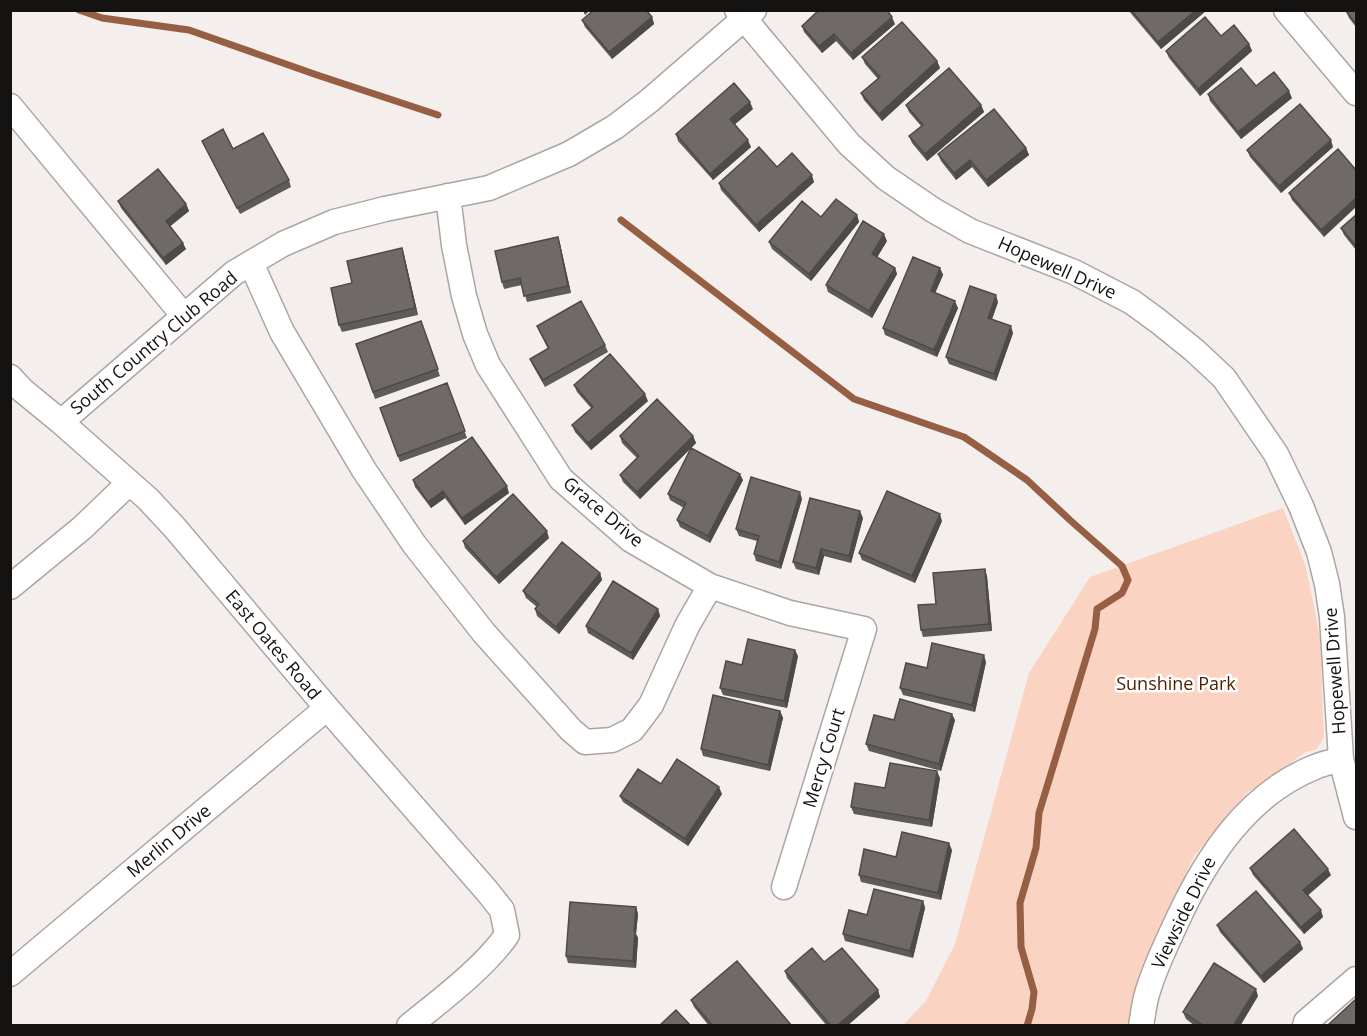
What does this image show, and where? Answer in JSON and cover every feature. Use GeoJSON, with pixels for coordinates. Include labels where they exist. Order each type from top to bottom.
{"type":"FeatureCollection","features":[{"type":"Feature","properties":{"kind":"street"},"geometry":{"type":"LineString","coordinates":[[1286,10],[1356,93]]}},
{"type":"Feature","properties":{"kind":"street","name":"South Country Club Road"},"geometry":{"type":"LineString","coordinates":[[61,422],[234,273],[283,244],[334,222],[489,188],[569,154],[615,127],[649,102],[745,13]]}},
{"type":"Feature","properties":{"kind":"street","name":"Hopewell Drive"},"geometry":{"type":"LineString","coordinates":[[745,13],[849,144],[886,177],[933,210],[970,231],[1074,272],[1132,302],[1194,350],[1224,378],[1276,454],[1301,506],[1319,552],[1332,617],[1345,646],[1341,759],[1356,817]]}},
{"type":"Feature","properties":{"kind":"street"},"geometry":{"type":"LineString","coordinates":[[10,106],[184,316]]}},
{"type":"Feature","properties":{"kind":"street","name":"Grace Drive"},"geometry":{"type":"LineString","coordinates":[[448,196],[464,296],[475,334],[488,365],[561,479],[631,540],[710,586],[790,613],[864,629]]}},
{"type":"Feature","properties":{"kind":"street"},"geometry":{"type":"LineString","coordinates":[[251,263],[282,332],[364,470],[414,544],[484,633],[571,730],[585,742],[612,740],[632,730],[651,705],[687,626],[710,586]]}},
{"type":"Feature","properties":{"kind":"street","name":"East Oates Road"},"geometry":{"type":"LineString","coordinates":[[10,377],[148,499],[175,528],[502,910],[507,935],[499,948],[409,1026]]}},
{"type":"Feature","properties":{"kind":"street"},"geometry":{"type":"LineString","coordinates":[[10,587],[82,528],[129,483]]}},
{"type":"Feature","properties":{"kind":"street","name":"Mercy Court"},"geometry":{"type":"LineString","coordinates":[[784,887],[864,629]]}},
{"type":"Feature","properties":{"kind":"street","name":"Merlin Drive"},"geometry":{"type":"LineString","coordinates":[[10,975],[327,708]]}},
{"type":"Feature","properties":{"kind":"street","name":"Viewside Drive"},"geometry":{"type":"LineString","coordinates":[[1141,1026],[1147,994],[1155,970],[1182,909],[1215,851],[1233,828],[1271,791],[1316,766],[1341,759]]}},
{"type":"Feature","properties":{"kind":"street"},"geometry":{"type":"LineString","coordinates":[[1305,1026],[1356,979]]}},
{"type":"Feature","properties":{"kind":"green space","name":"Sunshine Park"},"geometry":{"type":"Polygon","coordinates":[[[1283,508],[1305,564],[1320,638],[1324,737],[1317,749],[1306,752],[1248,792],[1194,856],[1141,969],[1129,1025],[902,1026],[926,1001],[955,944],[1029,673],[1090,577],[1283,508]]]}},
{"type":"Feature","properties":{"kind":"building"},"geometry":{"type":"Polygon","coordinates":[[[594,10],[646,10],[652,17],[609,52],[582,20],[594,10]]]}},
{"type":"Feature","properties":{"kind":"building"},"geometry":{"type":"Polygon","coordinates":[[[819,10],[887,10],[892,17],[851,53],[834,34],[819,46],[802,26],[819,10]]]}},
{"type":"Feature","properties":{"kind":"building"},"geometry":{"type":"Polygon","coordinates":[[[1131,10],[1196,10],[1158,42],[1131,10]]]}},
{"type":"Feature","properties":{"kind":"building"},"geometry":{"type":"Polygon","coordinates":[[[1356,10],[1356,24],[1346,11],[1356,10]]]}},
{"type":"Feature","properties":{"kind":"building"},"geometry":{"type":"Polygon","coordinates":[[[1205,17],[1221,36],[1234,25],[1249,44],[1198,89],[1166,51],[1205,17]]]}},
{"type":"Feature","properties":{"kind":"building"},"geometry":{"type":"Polygon","coordinates":[[[902,22],[937,61],[879,114],[861,93],[880,77],[862,57],[902,22]]]}},
{"type":"Feature","properties":{"kind":"building"},"geometry":{"type":"Polygon","coordinates":[[[949,68],[981,105],[925,154],[909,136],[923,125],[906,105],[949,68]]]}},
{"type":"Feature","properties":{"kind":"building"},"geometry":{"type":"Polygon","coordinates":[[[1241,68],[1256,86],[1274,72],[1289,91],[1238,132],[1208,94],[1241,68]]]}},
{"type":"Feature","properties":{"kind":"building"},"geometry":{"type":"Polygon","coordinates":[[[734,83],[750,102],[730,119],[748,140],[710,174],[676,134],[734,83]]]}},
{"type":"Feature","properties":{"kind":"building"},"geometry":{"type":"Polygon","coordinates":[[[1300,104],[1331,140],[1279,186],[1247,150],[1300,104]]]}},
{"type":"Feature","properties":{"kind":"building"},"geometry":{"type":"Polygon","coordinates":[[[994,109],[1026,148],[986,180],[970,160],[954,173],[938,154],[994,109]]]}},
{"type":"Feature","properties":{"kind":"building"},"geometry":{"type":"Polygon","coordinates":[[[223,129],[233,149],[263,133],[289,180],[237,208],[202,141],[223,129]]]}},
{"type":"Feature","properties":{"kind":"building"},"geometry":{"type":"Polygon","coordinates":[[[759,147],[777,167],[792,153],[812,175],[756,225],[719,183],[759,147]]]}},
{"type":"Feature","properties":{"kind":"building"},"geometry":{"type":"Polygon","coordinates":[[[1338,149],[1356,170],[1356,198],[1321,230],[1289,193],[1338,149]]]}},
{"type":"Feature","properties":{"kind":"building"},"geometry":{"type":"Polygon","coordinates":[[[158,169],[186,204],[166,221],[183,243],[163,258],[118,201],[158,169]]]}},
{"type":"Feature","properties":{"kind":"building"},"geometry":{"type":"Polygon","coordinates":[[[836,199],[857,215],[809,274],[769,242],[802,201],[821,217],[836,199]]]}},
{"type":"Feature","properties":{"kind":"building"},"geometry":{"type":"Polygon","coordinates":[[[1356,215],[1356,246],[1341,228],[1356,215]]]}},
{"type":"Feature","properties":{"kind":"building"},"geometry":{"type":"Polygon","coordinates":[[[863,221],[884,234],[872,254],[895,268],[869,311],[826,285],[863,221]]]}},
{"type":"Feature","properties":{"kind":"building"},"geometry":{"type":"Polygon","coordinates":[[[558,237],[568,286],[524,296],[520,278],[502,282],[495,251],[558,237]]]}},
{"type":"Feature","properties":{"kind":"building"},"geometry":{"type":"Polygon","coordinates":[[[402,248],[415,308],[339,325],[331,288],[352,283],[347,261],[402,248]]]}},
{"type":"Feature","properties":{"kind":"building"},"geometry":{"type":"Polygon","coordinates":[[[913,257],[940,268],[931,291],[955,301],[934,350],[883,328],[913,257]]]}},
{"type":"Feature","properties":{"kind":"building"},"geometry":{"type":"Polygon","coordinates":[[[970,286],[996,295],[988,318],[1011,326],[994,374],[946,357],[970,286]]]}},
{"type":"Feature","properties":{"kind":"building"},"geometry":{"type":"Polygon","coordinates":[[[581,301],[605,345],[543,380],[530,359],[549,348],[537,326],[581,301]]]}},
{"type":"Feature","properties":{"kind":"building"},"geometry":{"type":"Polygon","coordinates":[[[421,321],[438,369],[373,392],[356,344],[421,321]]]}},
{"type":"Feature","properties":{"kind":"building"},"geometry":{"type":"Polygon","coordinates":[[[610,354],[645,394],[588,443],[572,425],[593,407],[574,385],[610,354]]]}},
{"type":"Feature","properties":{"kind":"building"},"geometry":{"type":"Polygon","coordinates":[[[447,383],[465,431],[398,456],[380,408],[447,383]]]}},
{"type":"Feature","properties":{"kind":"building"},"geometry":{"type":"Polygon","coordinates":[[[657,399],[693,436],[637,492],[620,475],[639,456],[620,436],[657,399]]]}},
{"type":"Feature","properties":{"kind":"building"},"geometry":{"type":"Polygon","coordinates":[[[472,437],[507,486],[462,518],[443,491],[428,502],[413,480],[472,437]]]}},
{"type":"Feature","properties":{"kind":"building"},"geometry":{"type":"Polygon","coordinates":[[[691,448],[740,474],[708,536],[677,520],[686,503],[668,494],[691,448]]]}},
{"type":"Feature","properties":{"kind":"building"},"geometry":{"type":"Polygon","coordinates":[[[751,477],[800,492],[779,562],[754,554],[759,536],[736,529],[751,477]]]}},
{"type":"Feature","properties":{"kind":"building"},"geometry":{"type":"Polygon","coordinates":[[[887,491],[940,514],[912,576],[859,553],[887,491]]]}},
{"type":"Feature","properties":{"kind":"building"},"geometry":{"type":"Polygon","coordinates":[[[513,494],[547,531],[496,577],[463,541],[513,494]]]}},
{"type":"Feature","properties":{"kind":"building"},"geometry":{"type":"Polygon","coordinates":[[[810,498],[860,511],[849,556],[821,549],[816,568],[793,562],[810,498]]]}},
{"type":"Feature","properties":{"kind":"building"},"geometry":{"type":"Polygon","coordinates":[[[562,542],[600,573],[556,627],[535,609],[539,604],[523,591],[562,542]]]}},
{"type":"Feature","properties":{"kind":"building"},"geometry":{"type":"Polygon","coordinates":[[[985,569],[989,624],[921,630],[918,605],[936,604],[933,573],[985,569]]]}},
{"type":"Feature","properties":{"kind":"building"},"geometry":{"type":"Polygon","coordinates":[[[613,581],[658,609],[631,653],[586,626],[613,581]]]}},
{"type":"Feature","properties":{"kind":"building"},"geometry":{"type":"Polygon","coordinates":[[[748,639],[795,650],[784,701],[720,688],[726,661],[742,665],[748,639]]]}},
{"type":"Feature","properties":{"kind":"building"},"geometry":{"type":"Polygon","coordinates":[[[932,643],[984,655],[972,705],[900,688],[906,663],[927,668],[932,643]]]}},
{"type":"Feature","properties":{"kind":"building"},"geometry":{"type":"Polygon","coordinates":[[[713,695],[780,711],[768,765],[701,749],[713,695]]]}},
{"type":"Feature","properties":{"kind":"building"},"geometry":{"type":"Polygon","coordinates":[[[900,699],[952,714],[939,764],[866,744],[874,715],[894,720],[900,699]]]}},
{"type":"Feature","properties":{"kind":"building"},"geometry":{"type":"Polygon","coordinates":[[[677,759],[719,787],[685,839],[620,796],[638,769],[661,784],[677,759]]]}},
{"type":"Feature","properties":{"kind":"building"},"geometry":{"type":"Polygon","coordinates":[[[890,763],[937,771],[929,820],[851,807],[855,783],[885,788],[890,763]]]}},
{"type":"Feature","properties":{"kind":"building"},"geometry":{"type":"Polygon","coordinates":[[[1294,829],[1328,869],[1303,890],[1321,910],[1301,927],[1250,868],[1294,829]]]}},
{"type":"Feature","properties":{"kind":"building"},"geometry":{"type":"Polygon","coordinates":[[[902,832],[949,843],[938,893],[859,875],[864,849],[896,857],[902,832]]]}},
{"type":"Feature","properties":{"kind":"building"},"geometry":{"type":"Polygon","coordinates":[[[874,889],[923,901],[910,951],[843,934],[849,910],[867,915],[874,889]]]}},
{"type":"Feature","properties":{"kind":"building"},"geometry":{"type":"Polygon","coordinates":[[[1256,891],[1300,942],[1261,976],[1217,925],[1256,891]]]}},
{"type":"Feature","properties":{"kind":"building"},"geometry":{"type":"Polygon","coordinates":[[[570,902],[636,907],[633,961],[566,956],[570,902]]]}},
{"type":"Feature","properties":{"kind":"building"},"geometry":{"type":"Polygon","coordinates":[[[812,948],[824,962],[842,948],[878,990],[837,1026],[831,1026],[785,971],[812,948]]]}},
{"type":"Feature","properties":{"kind":"building"},"geometry":{"type":"Polygon","coordinates":[[[737,961],[792,1026],[713,1026],[691,1000],[737,961]]]}},
{"type":"Feature","properties":{"kind":"building"},"geometry":{"type":"Polygon","coordinates":[[[1214,963],[1256,989],[1233,1026],[1204,1026],[1183,1012],[1214,963]]]}},
{"type":"Feature","properties":{"kind":"building"},"geometry":{"type":"Polygon","coordinates":[[[1356,999],[1356,1026],[1328,1025],[1356,999]]]}},
{"type":"Feature","properties":{"kind":"building"},"geometry":{"type":"Polygon","coordinates":[[[676,1010],[691,1026],[659,1026],[676,1010]]]}},
{"type":"Feature","properties":{"kind":"waterway"},"geometry":{"type":"LineString","coordinates":[[79,10],[102,18],[189,30],[438,115]]}},
{"type":"Feature","properties":{"kind":"waterway"},"geometry":{"type":"LineString","coordinates":[[621,220],[854,399],[964,437],[1027,480],[1122,566],[1128,580],[1122,593],[1097,609],[1095,629],[1039,813],[1036,848],[1020,903],[1021,947],[1034,992],[1027,1026]]}}]}
